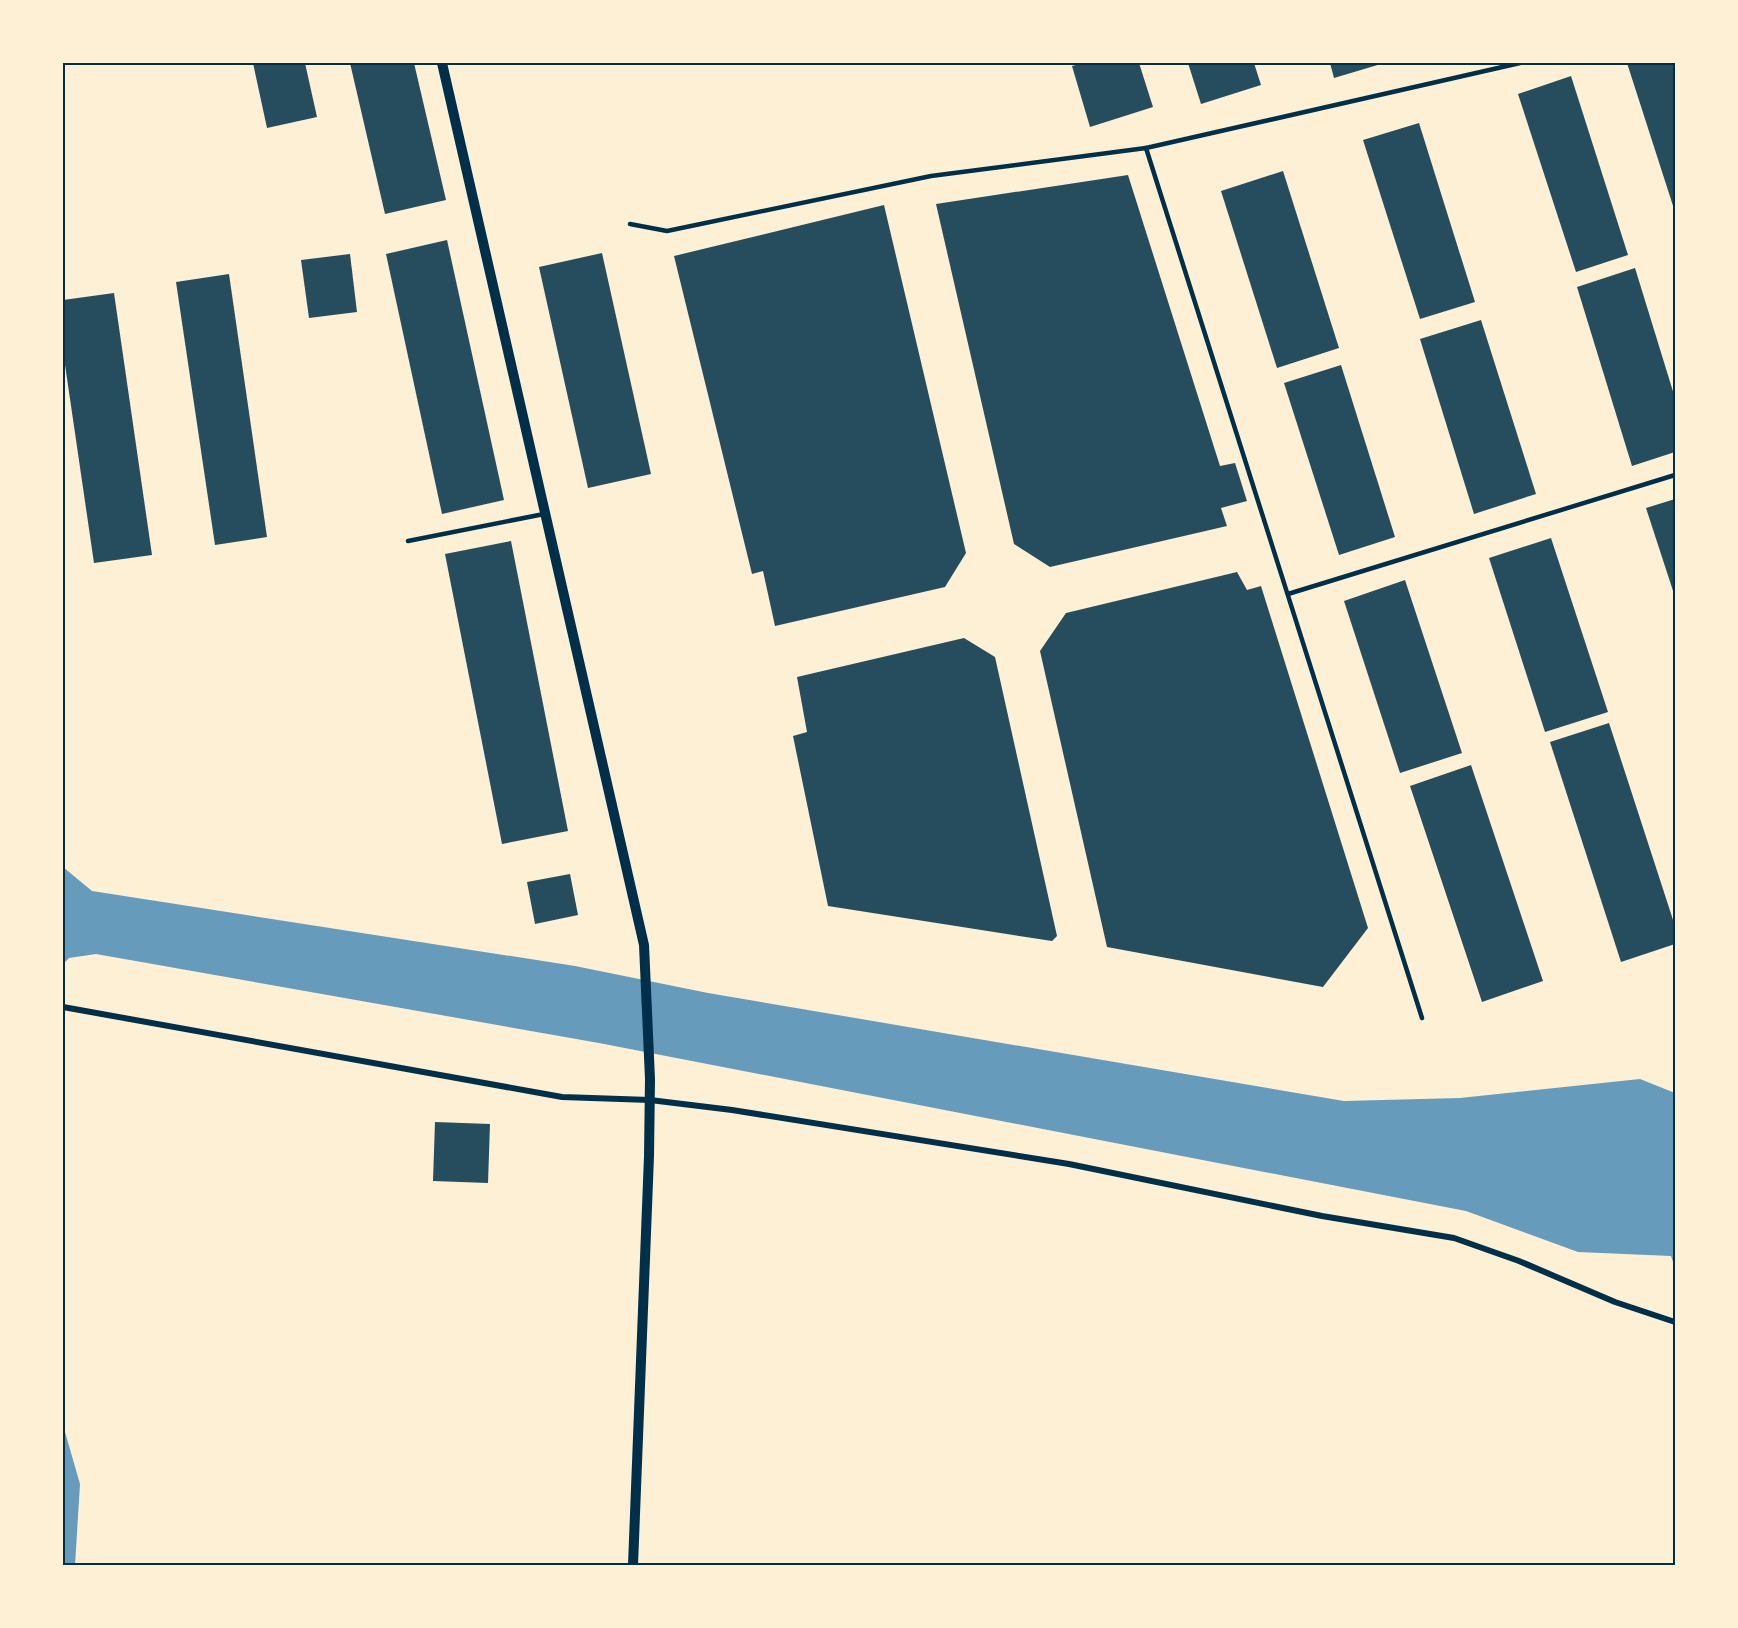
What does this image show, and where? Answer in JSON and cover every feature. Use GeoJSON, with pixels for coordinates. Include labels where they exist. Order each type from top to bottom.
{"type":"FeatureCollection","features":[{"type":"Feature","properties":{"kind":"street"},"geometry":{"type":"LineString","coordinates":[[442,63],[644,945],[650,1100],[633,1565]]}},
{"type":"Feature","properties":{"kind":"street"},"geometry":{"type":"LineString","coordinates":[[63,1006],[562,1097],[650,1100],[732,1110],[1069,1164],[1322,1216],[1454,1238],[1519,1261],[1615,1302],[1675,1322]]}},
{"type":"Feature","properties":{"kind":"lane"},"geometry":{"type":"LineString","coordinates":[[630,224],[667,231],[931,176],[1146,148],[1520,63]]}},
{"type":"Feature","properties":{"kind":"lane"},"geometry":{"type":"LineString","coordinates":[[1146,148],[1422,1018]]}},
{"type":"Feature","properties":{"kind":"lane"},"geometry":{"type":"LineString","coordinates":[[1288,594],[1675,475]]}},
{"type":"Feature","properties":{"kind":"lane"},"geometry":{"type":"LineString","coordinates":[[408,541],[545,514]]}},
{"type":"Feature","properties":{"kind":"water"},"geometry":{"type":"Polygon","coordinates":[[[63,867],[92,891],[575,966],[708,993],[1344,1101],[1460,1098],[1640,1079],[1675,1093],[1675,1268],[1671,1256],[1578,1252],[1466,1211],[599,1043],[96,954],[69,958],[63,964],[63,867]]]}},
{"type":"Feature","properties":{"kind":"water"},"geometry":{"type":"Polygon","coordinates":[[[63,1425],[80,1484],[75,1565],[63,1565],[63,1425]]]}},
{"type":"Feature","properties":{"kind":"building"},"geometry":{"type":"Polygon","coordinates":[[[253,63],[305,63],[317,117],[267,128],[253,63]]]}},
{"type":"Feature","properties":{"kind":"building"},"geometry":{"type":"Polygon","coordinates":[[[350,63],[414,63],[446,200],[385,214],[350,63]]]}},
{"type":"Feature","properties":{"kind":"building"},"geometry":{"type":"Polygon","coordinates":[[[1083,63],[1139,63],[1153,107],[1090,127],[1072,66],[1083,63]]]}},
{"type":"Feature","properties":{"kind":"building"},"geometry":{"type":"Polygon","coordinates":[[[1188,63],[1254,63],[1261,85],[1201,104],[1188,63]]]}},
{"type":"Feature","properties":{"kind":"building"},"geometry":{"type":"Polygon","coordinates":[[[1330,63],[1381,63],[1381,64],[1334,78],[1330,63]]]}},
{"type":"Feature","properties":{"kind":"building"},"geometry":{"type":"Polygon","coordinates":[[[1627,63],[1675,63],[1675,212],[1627,63]]]}},
{"type":"Feature","properties":{"kind":"building"},"geometry":{"type":"Polygon","coordinates":[[[1571,76],[1628,255],[1576,272],[1518,94],[1571,76]]]}},
{"type":"Feature","properties":{"kind":"building"},"geometry":{"type":"Polygon","coordinates":[[[1419,123],[1475,302],[1420,319],[1363,140],[1419,123]]]}},
{"type":"Feature","properties":{"kind":"building"},"geometry":{"type":"Polygon","coordinates":[[[1283,171],[1339,348],[1277,368],[1221,191],[1283,171]]]}},
{"type":"Feature","properties":{"kind":"building"},"geometry":{"type":"Polygon","coordinates":[[[1128,175],[1220,466],[1235,463],[1247,501],[1221,508],[1227,526],[1050,567],[1014,544],[936,204],[1128,175]]]}},
{"type":"Feature","properties":{"kind":"building"},"geometry":{"type":"Polygon","coordinates":[[[884,205],[966,553],[945,587],[775,626],[763,571],[752,574],[674,256],[884,205]]]}},
{"type":"Feature","properties":{"kind":"building"},"geometry":{"type":"Polygon","coordinates":[[[447,240],[504,500],[442,514],[386,254],[447,240]]]}},
{"type":"Feature","properties":{"kind":"building"},"geometry":{"type":"Polygon","coordinates":[[[602,253],[651,474],[588,488],[539,267],[602,253]]]}},
{"type":"Feature","properties":{"kind":"building"},"geometry":{"type":"Polygon","coordinates":[[[350,254],[357,312],[309,318],[301,260],[350,254]]]}},
{"type":"Feature","properties":{"kind":"building"},"geometry":{"type":"Polygon","coordinates":[[[1635,268],[1675,398],[1675,452],[1632,466],[1577,287],[1635,268]]]}},
{"type":"Feature","properties":{"kind":"building"},"geometry":{"type":"Polygon","coordinates":[[[229,274],[267,537],[215,545],[176,282],[229,274]]]}},
{"type":"Feature","properties":{"kind":"building"},"geometry":{"type":"Polygon","coordinates":[[[114,293],[152,555],[94,563],[63,351],[63,300],[114,293]]]}},
{"type":"Feature","properties":{"kind":"building"},"geometry":{"type":"Polygon","coordinates":[[[1481,320],[1536,494],[1474,514],[1420,339],[1481,320]]]}},
{"type":"Feature","properties":{"kind":"building"},"geometry":{"type":"Polygon","coordinates":[[[1341,365],[1395,537],[1339,555],[1284,383],[1341,365]]]}},
{"type":"Feature","properties":{"kind":"building"},"geometry":{"type":"Polygon","coordinates":[[[1675,499],[1675,597],[1646,508],[1675,499]]]}},
{"type":"Feature","properties":{"kind":"building"},"geometry":{"type":"Polygon","coordinates":[[[1551,538],[1608,712],[1545,732],[1489,558],[1551,538]]]}},
{"type":"Feature","properties":{"kind":"building"},"geometry":{"type":"Polygon","coordinates":[[[511,541],[568,831],[502,844],[445,554],[511,541]]]}},
{"type":"Feature","properties":{"kind":"building"},"geometry":{"type":"Polygon","coordinates":[[[1237,572],[1247,590],[1261,586],[1368,928],[1323,987],[1107,947],[1040,651],[1066,613],[1237,572]]]}},
{"type":"Feature","properties":{"kind":"building"},"geometry":{"type":"Polygon","coordinates":[[[1405,580],[1462,753],[1400,773],[1344,601],[1405,580]]]}},
{"type":"Feature","properties":{"kind":"building"},"geometry":{"type":"Polygon","coordinates":[[[964,638],[995,657],[1057,936],[1052,941],[828,906],[793,736],[807,732],[797,677],[964,638]]]}},
{"type":"Feature","properties":{"kind":"building"},"geometry":{"type":"Polygon","coordinates":[[[1609,723],[1675,926],[1675,944],[1621,962],[1550,742],[1609,723]]]}},
{"type":"Feature","properties":{"kind":"building"},"geometry":{"type":"Polygon","coordinates":[[[1471,765],[1543,981],[1482,1002],[1410,786],[1471,765]]]}},
{"type":"Feature","properties":{"kind":"building"},"geometry":{"type":"Polygon","coordinates":[[[570,874],[578,915],[535,924],[527,882],[570,874]]]}},
{"type":"Feature","properties":{"kind":"building"},"geometry":{"type":"Polygon","coordinates":[[[435,1122],[490,1124],[488,1183],[433,1181],[435,1122]]]}}]}
